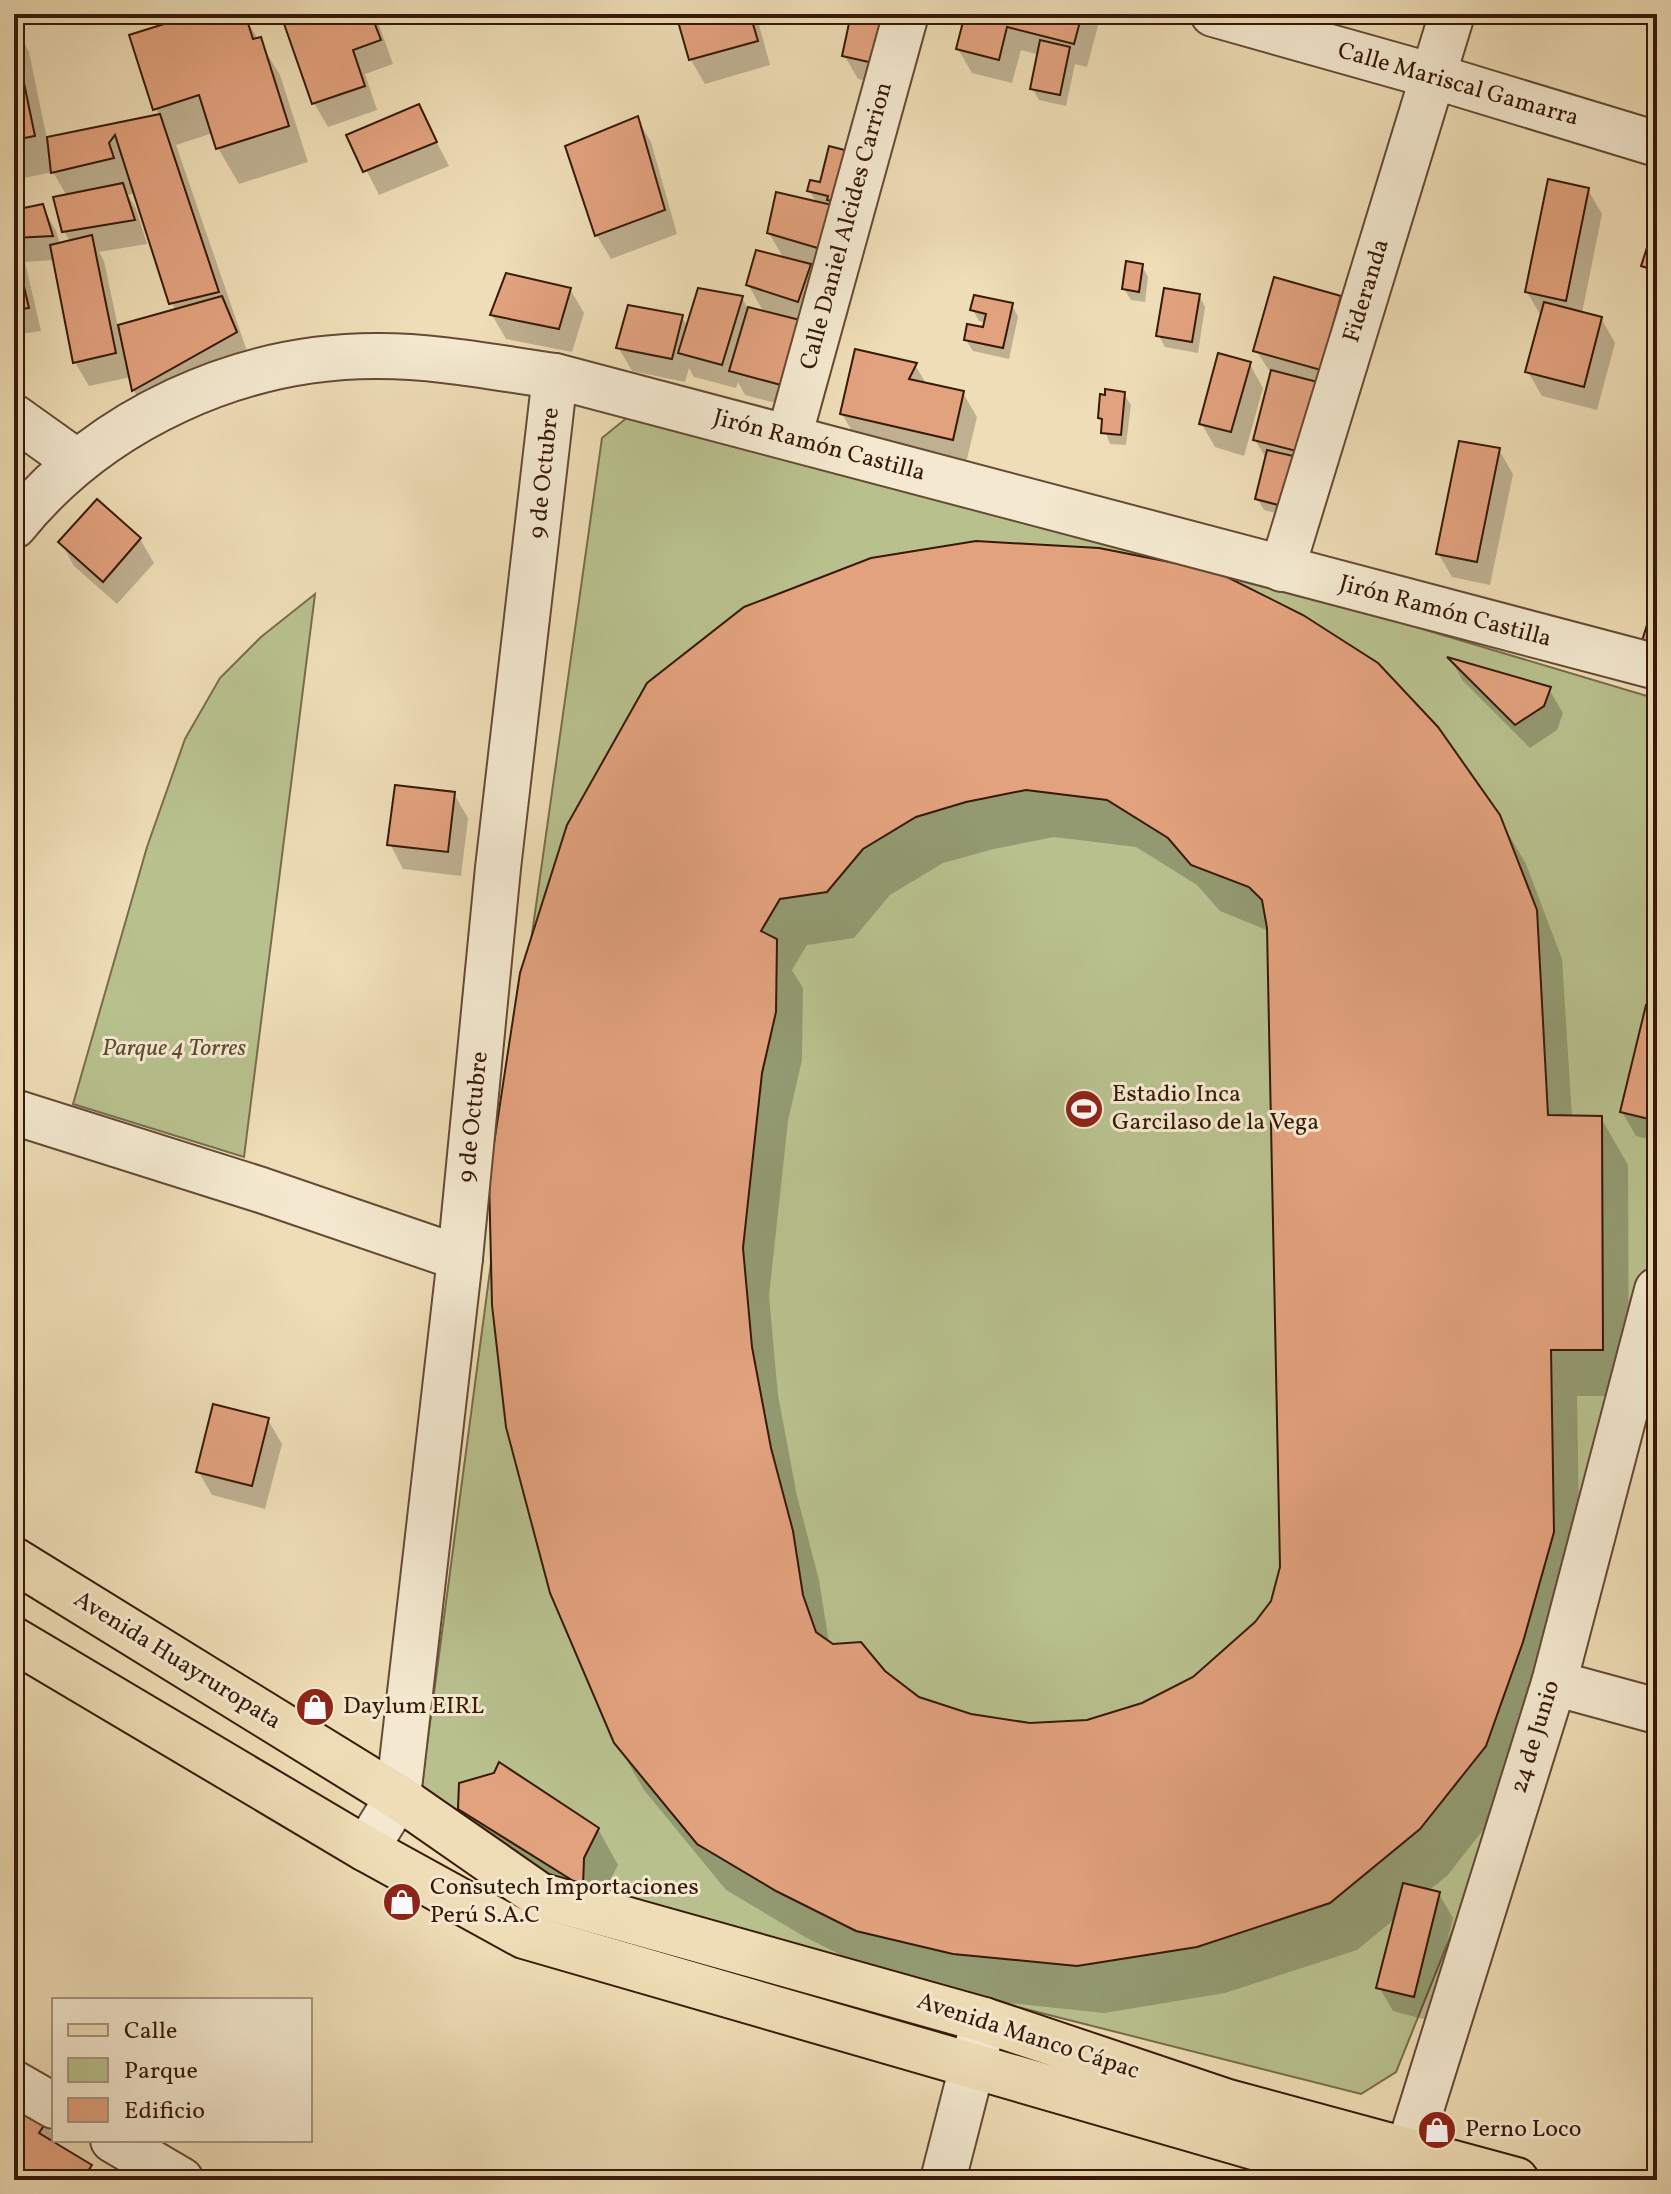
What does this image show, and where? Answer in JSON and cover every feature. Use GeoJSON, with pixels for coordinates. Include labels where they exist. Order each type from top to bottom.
{"type":"FeatureCollection","features":[{"type":"Feature","properties":{"kind":"main road","name":"Avenida Huayruropata"},"geometry":{"type":"LineString","coordinates":[[14,1560],[398,1797],[539,1895]]}},
{"type":"Feature","properties":{"kind":"main road"},"geometry":{"type":"LineString","coordinates":[[14,1640],[366,1849]]}},
{"type":"Feature","properties":{"kind":"main road","name":"Avenida Manco Cápac"},"geometry":{"type":"LineString","coordinates":[[366,1849],[524,1936],[1368,2180]]}},
{"type":"Feature","properties":{"kind":"main road","name":"Avenida Manco Cápac"},"geometry":{"type":"LineString","coordinates":[[539,1895],[984,2020],[1228,2102],[1403,2166],[1516,2180]]}},
{"type":"Feature","properties":{"kind":"street","name":"Calle Daniel Alcides Carrion"},"geometry":{"type":"LineString","coordinates":[[789,437],[906,14]]}},
{"type":"Feature","properties":{"kind":"street","name":"Calle Mariscal Gamarra"},"geometry":{"type":"LineString","coordinates":[[1213,14],[1657,144]]}},
{"type":"Feature","properties":{"kind":"street","name":"Fideranda"},"geometry":{"type":"LineString","coordinates":[[1282,569],[1452,14]]}},
{"type":"Feature","properties":{"kind":"street","name":"Jirón Ramón Castilla"},"geometry":{"type":"LineString","coordinates":[[14,526],[36,500],[103,442],[155,411],[232,378],[302,361],[378,355],[444,360],[555,376],[1657,667]]}},
{"type":"Feature","properties":{"kind":"street","name":"9 de Octubre"},"geometry":{"type":"LineString","coordinates":[[366,1849],[398,1797],[460,1258],[498,868],[555,376]]}},
{"type":"Feature","properties":{"kind":"street"},"geometry":{"type":"LineString","coordinates":[[14,417],[77,462]]}},
{"type":"Feature","properties":{"kind":"street"},"geometry":{"type":"LineString","coordinates":[[14,1112],[247,1185],[460,1258]]}},
{"type":"Feature","properties":{"kind":"street","name":"24 de Junio"},"geometry":{"type":"LineString","coordinates":[[1403,2166],[1558,1669],[1657,1290]]}},
{"type":"Feature","properties":{"kind":"street"},"geometry":{"type":"LineString","coordinates":[[1558,1669],[1657,1679]]}},
{"type":"Feature","properties":{"kind":"street"},"geometry":{"type":"LineString","coordinates":[[1558,1669],[1657,1711]]}},
{"type":"Feature","properties":{"kind":"street"},"geometry":{"type":"LineString","coordinates":[[943,2180],[984,2020]]}},
{"type":"Feature","properties":{"kind":"street"},"geometry":{"type":"LineString","coordinates":[[14,2083],[52,2105]]}},
{"type":"Feature","properties":{"kind":"street"},"geometry":{"type":"LineString","coordinates":[[116,2142],[181,2180]]}},
{"type":"Feature","properties":{"kind":"green space","name":"Estadio Inca Garcilaso de la Vega"},"geometry":{"type":"Polygon","coordinates":[[[629,416],[967,493],[1657,699],[1657,1263],[1634,1371],[1518,1768],[1396,2072],[1361,2094],[575,1895],[421,1791],[529,955],[602,438],[629,416]]]}},
{"type":"Feature","properties":{"kind":"green space","name":"Parque 4 Torres"},"geometry":{"type":"Polygon","coordinates":[[[315,594],[244,1157],[73,1104],[147,847],[185,739],[220,678],[261,637],[315,594]]]}},
{"type":"Feature","properties":{"kind":"building"},"geometry":{"type":"Polygon","coordinates":[[[196,14],[246,17],[253,39],[261,37],[289,126],[216,149],[199,95],[153,110],[129,35],[196,14]]]}},
{"type":"Feature","properties":{"kind":"building"},"geometry":{"type":"Polygon","coordinates":[[[294,14],[371,14],[381,40],[353,50],[365,86],[312,104],[282,18],[294,14]]]}},
{"type":"Feature","properties":{"kind":"building"},"geometry":{"type":"Polygon","coordinates":[[[690,14],[750,14],[758,41],[689,60],[677,18],[690,14]]]}},
{"type":"Feature","properties":{"kind":"building"},"geometry":{"type":"Polygon","coordinates":[[[851,14],[890,14],[878,64],[842,56],[851,14]]]}},
{"type":"Feature","properties":{"kind":"building"},"geometry":{"type":"Polygon","coordinates":[[[965,14],[1082,14],[1074,44],[1007,27],[999,60],[956,49],[965,14]]]}},
{"type":"Feature","properties":{"kind":"building"},"geometry":{"type":"Polygon","coordinates":[[[14,35],[35,136],[14,140],[14,35]]]}},
{"type":"Feature","properties":{"kind":"building"},"geometry":{"type":"Polygon","coordinates":[[[1040,40],[1070,47],[1060,95],[1030,89],[1040,40]]]}},
{"type":"Feature","properties":{"kind":"building"},"geometry":{"type":"Polygon","coordinates":[[[419,104],[437,142],[363,172],[346,135],[419,104]]]}},
{"type":"Feature","properties":{"kind":"building"},"geometry":{"type":"Polygon","coordinates":[[[160,114],[219,292],[169,304],[115,135],[109,143],[114,158],[51,173],[47,137],[160,114]]]}},
{"type":"Feature","properties":{"kind":"building"},"geometry":{"type":"Polygon","coordinates":[[[638,116],[665,210],[595,236],[565,146],[638,116]]]}},
{"type":"Feature","properties":{"kind":"building"},"geometry":{"type":"Polygon","coordinates":[[[829,146],[864,155],[852,206],[807,191],[810,180],[820,182],[829,146]]]}},
{"type":"Feature","properties":{"kind":"building"},"geometry":{"type":"Polygon","coordinates":[[[1548,179],[1589,188],[1566,301],[1525,292],[1548,179]]]}},
{"type":"Feature","properties":{"kind":"building"},"geometry":{"type":"Polygon","coordinates":[[[123,183],[135,220],[62,232],[53,197],[123,183]]]}},
{"type":"Feature","properties":{"kind":"building"},"geometry":{"type":"Polygon","coordinates":[[[776,192],[845,208],[831,252],[767,233],[776,192]]]}},
{"type":"Feature","properties":{"kind":"building"},"geometry":{"type":"Polygon","coordinates":[[[43,204],[53,236],[14,238],[14,210],[43,204]]]}},
{"type":"Feature","properties":{"kind":"building"},"geometry":{"type":"Polygon","coordinates":[[[1657,220],[1657,271],[1641,266],[1657,220]]]}},
{"type":"Feature","properties":{"kind":"building"},"geometry":{"type":"Polygon","coordinates":[[[92,235],[116,353],[73,363],[50,245],[92,235]]]}},
{"type":"Feature","properties":{"kind":"building"},"geometry":{"type":"Polygon","coordinates":[[[14,244],[29,308],[14,310],[14,244]]]}},
{"type":"Feature","properties":{"kind":"building"},"geometry":{"type":"Polygon","coordinates":[[[756,250],[811,264],[798,302],[746,285],[756,250]]]}},
{"type":"Feature","properties":{"kind":"building"},"geometry":{"type":"Polygon","coordinates":[[[1126,261],[1143,264],[1139,292],[1122,289],[1126,261]]]}},
{"type":"Feature","properties":{"kind":"building"},"geometry":{"type":"Polygon","coordinates":[[[506,273],[571,288],[559,329],[490,315],[506,273]]]}},
{"type":"Feature","properties":{"kind":"building"},"geometry":{"type":"Polygon","coordinates":[[[1274,277],[1341,296],[1321,370],[1253,351],[1274,277]]]}},
{"type":"Feature","properties":{"kind":"building"},"geometry":{"type":"Polygon","coordinates":[[[698,288],[743,296],[722,365],[678,353],[698,288]]]}},
{"type":"Feature","properties":{"kind":"building"},"geometry":{"type":"Polygon","coordinates":[[[1164,288],[1200,294],[1192,342],[1156,336],[1164,288]]]}},
{"type":"Feature","properties":{"kind":"building"},"geometry":{"type":"Polygon","coordinates":[[[974,295],[1013,303],[1003,348],[964,340],[967,324],[983,327],[986,314],[970,310],[974,295]]]}},
{"type":"Feature","properties":{"kind":"building"},"geometry":{"type":"Polygon","coordinates":[[[222,296],[237,332],[132,391],[118,325],[222,296]]]}},
{"type":"Feature","properties":{"kind":"building"},"geometry":{"type":"Polygon","coordinates":[[[1544,302],[1602,317],[1584,387],[1525,372],[1544,302]]]}},
{"type":"Feature","properties":{"kind":"building"},"geometry":{"type":"Polygon","coordinates":[[[628,305],[683,315],[672,359],[616,348],[628,305]]]}},
{"type":"Feature","properties":{"kind":"building"},"geometry":{"type":"Polygon","coordinates":[[[748,307],[800,320],[781,385],[729,371],[748,307]]]}},
{"type":"Feature","properties":{"kind":"building"},"geometry":{"type":"Polygon","coordinates":[[[855,349],[917,363],[909,379],[964,391],[953,440],[840,414],[855,349]]]}},
{"type":"Feature","properties":{"kind":"building"},"geometry":{"type":"Polygon","coordinates":[[[1218,353],[1251,362],[1231,432],[1199,424],[1218,353]]]}},
{"type":"Feature","properties":{"kind":"building"},"geometry":{"type":"Polygon","coordinates":[[[1271,370],[1329,385],[1312,455],[1253,440],[1271,370]]]}},
{"type":"Feature","properties":{"kind":"building"},"geometry":{"type":"Polygon","coordinates":[[[1105,389],[1125,392],[1121,435],[1101,433],[1102,419],[1098,418],[1100,394],[1105,395],[1105,389]]]}},
{"type":"Feature","properties":{"kind":"building"},"geometry":{"type":"Polygon","coordinates":[[[1459,441],[1500,448],[1477,562],[1436,554],[1459,441]]]}},
{"type":"Feature","properties":{"kind":"building"},"geometry":{"type":"Polygon","coordinates":[[[1267,450],[1302,458],[1290,508],[1255,499],[1267,450]]]}},
{"type":"Feature","properties":{"kind":"building"},"geometry":{"type":"Polygon","coordinates":[[[97,499],[141,538],[103,582],[58,542],[97,499]]]}},
{"type":"Feature","properties":{"kind":"building"},"geometry":{"type":"Polygon","coordinates":[[[976,541],[1099,548],[1215,571],[1303,615],[1378,663],[1438,727],[1500,815],[1537,910],[1548,1115],[1602,1116],[1603,1350],[1551,1350],[1554,1532],[1523,1642],[1486,1746],[1420,1829],[1330,1903],[1197,1947],[1077,1966],[953,1954],[856,1931],[776,1891],[697,1844],[614,1743],[550,1593],[506,1427],[492,1305],[489,1176],[520,973],[567,825],[647,683],[744,607],[871,558],[976,541]],[[1026,790],[966,802],[916,817],[863,849],[827,892],[780,899],[761,931],[777,939],[776,1012],[762,1073],[743,1248],[752,1347],[771,1448],[793,1531],[803,1595],[816,1632],[833,1644],[861,1642],[885,1671],[919,1697],[971,1714],[1030,1723],[1087,1720],[1142,1703],[1193,1677],[1255,1622],[1271,1601],[1280,1567],[1267,928],[1262,900],[1249,887],[1191,865],[1168,838],[1107,800],[1026,790]]]}},
{"type":"Feature","properties":{"kind":"building"},"geometry":{"type":"Polygon","coordinates":[[[1654,603],[1657,604],[1657,655],[1639,650],[1654,603]]]}},
{"type":"Feature","properties":{"kind":"building"},"geometry":{"type":"Polygon","coordinates":[[[1447,657],[1551,687],[1544,706],[1515,725],[1447,657]]]}},
{"type":"Feature","properties":{"kind":"building"},"geometry":{"type":"Polygon","coordinates":[[[395,785],[455,792],[448,852],[387,845],[395,785]]]}},
{"type":"Feature","properties":{"kind":"building"},"geometry":{"type":"Polygon","coordinates":[[[1646,1005],[1657,1008],[1657,1121],[1620,1112],[1646,1005]]]}},
{"type":"Feature","properties":{"kind":"building"},"geometry":{"type":"Polygon","coordinates":[[[213,1404],[269,1418],[252,1486],[196,1472],[213,1404]]]}},
{"type":"Feature","properties":{"kind":"building"},"geometry":{"type":"Polygon","coordinates":[[[499,1762],[599,1828],[584,1858],[583,1887],[458,1809],[459,1783],[494,1773],[499,1762]]]}},
{"type":"Feature","properties":{"kind":"building"},"geometry":{"type":"Polygon","coordinates":[[[1403,1883],[1440,1892],[1414,1997],[1376,1988],[1403,1883]]]}},
{"type":"Feature","properties":{"kind":"building"},"geometry":{"type":"Polygon","coordinates":[[[14,2100],[47,2121],[39,2133],[92,2165],[82,2180],[14,2180],[14,2100]]]}},
{"type":"Feature","properties":{"kind":"place","name":"Estadio Inca Garcilaso de la Vega"},"geometry":{"type":"Point","coordinates":[1084,1109]}},
{"type":"Feature","properties":{"kind":"place","name":"Daylum EIRL"},"geometry":{"type":"Point","coordinates":[315,1707]}},
{"type":"Feature","properties":{"kind":"place","name":"Consutech Importaciones Perú S.A.C"},"geometry":{"type":"Point","coordinates":[402,1902]}},
{"type":"Feature","properties":{"kind":"place","name":"Perno Loco"},"geometry":{"type":"Point","coordinates":[1437,2130]}}]}
